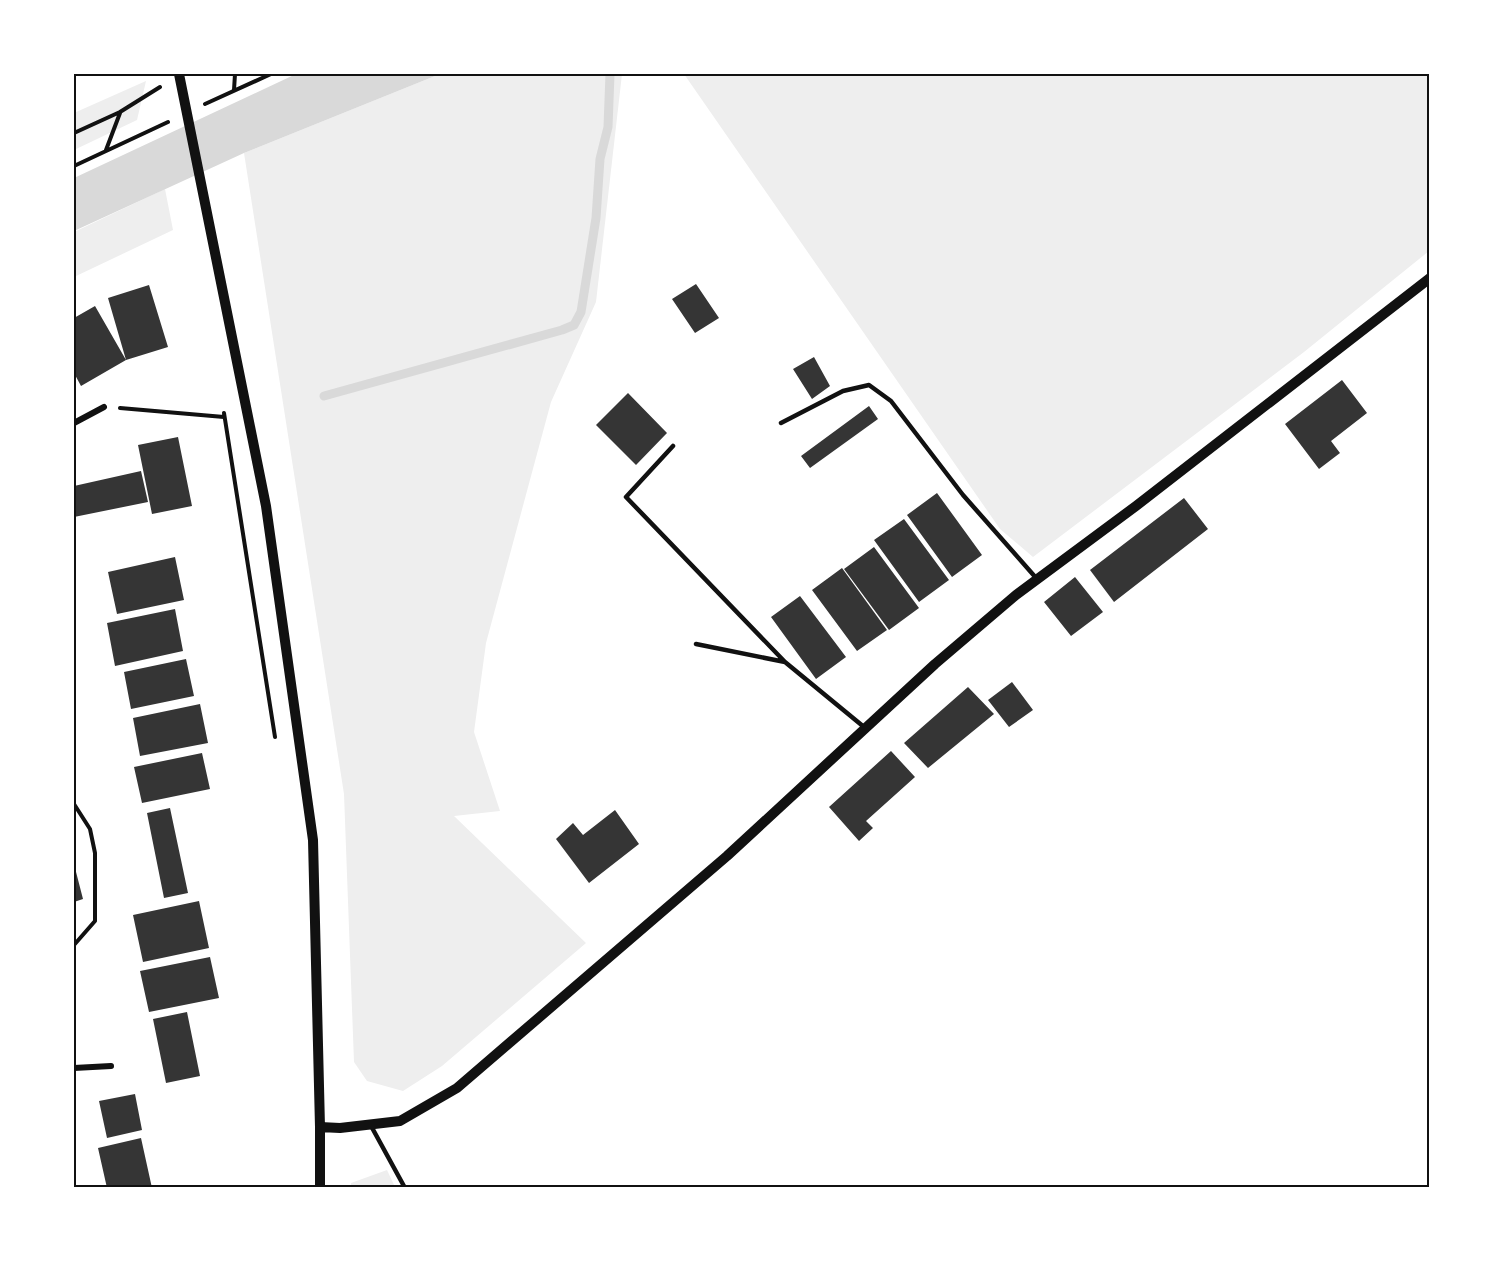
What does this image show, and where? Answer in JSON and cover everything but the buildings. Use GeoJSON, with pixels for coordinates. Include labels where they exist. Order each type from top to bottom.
{"type":"FeatureCollection","features":[{"type":"Feature","properties":{"kind":"street"},"geometry":{"type":"LineString","coordinates":[[180,75],[266,506],[313,840],[320,1188]]}},
{"type":"Feature","properties":{"kind":"street"},"geometry":{"type":"LineString","coordinates":[[320,1127],[340,1128],[400,1121],[457,1088],[727,856],[935,664],[1037,579],[1172,478],[1430,278]]}},
{"type":"Feature","properties":{"kind":"street"},"geometry":{"type":"LineString","coordinates":[[74,423],[105,407]]}},
{"type":"Feature","properties":{"kind":"street"},"geometry":{"type":"LineString","coordinates":[[74,1068],[111,1066]]}},
{"type":"Feature","properties":{"kind":"lane"},"geometry":{"type":"LineString","coordinates":[[781,423],[843,391],[869,385],[891,401],[963,495],[1037,579]]}},
{"type":"Feature","properties":{"kind":"lane"},"geometry":{"type":"LineString","coordinates":[[673,446],[626,497],[784,662],[866,729]]}},
{"type":"Feature","properties":{"kind":"lane"},"geometry":{"type":"LineString","coordinates":[[696,644],[784,662]]}},
{"type":"Feature","properties":{"kind":"lane"},"geometry":{"type":"LineString","coordinates":[[370,1124],[405,1188]]}},
{"type":"Feature","properties":{"kind":"path"},"geometry":{"type":"LineString","coordinates":[[234,91],[235,74]]}},
{"type":"Feature","properties":{"kind":"path"},"geometry":{"type":"LineString","coordinates":[[74,133],[120,112],[162,86]]}},
{"type":"Feature","properties":{"kind":"path"},"geometry":{"type":"LineString","coordinates":[[106,150],[120,112]]}},
{"type":"Feature","properties":{"kind":"path"},"geometry":{"type":"LineString","coordinates":[[222,405],[277,746]]}},
{"type":"Feature","properties":{"kind":"path"},"geometry":{"type":"LineString","coordinates":[[105,407],[224,417]]}},
{"type":"Feature","properties":{"kind":"path"},"geometry":{"type":"LineString","coordinates":[[74,804],[90,830],[95,853],[95,921],[74,945]]}},
{"type":"Feature","properties":{"kind":"shaded area"},"geometry":{"type":"Polygon","coordinates":[[[296,74],[440,74],[244,153],[74,231],[74,178],[296,74]]]}},
{"type":"Feature","properties":{"kind":"shaded area"},"geometry":{"type":"Polygon","coordinates":[[[440,74],[622,74],[596,302],[551,402],[486,643],[474,732],[500,811],[454,816],[586,943],[442,1066],[403,1091],[367,1081],[354,1062],[344,794],[244,153],[440,74]]]}},
{"type":"Feature","properties":{"kind":"shaded area"},"geometry":{"type":"Polygon","coordinates":[[[684,74],[1429,74],[1429,251],[1304,352],[1033,557],[1000,529],[684,74]]]}},
{"type":"Feature","properties":{"kind":"shaded area"},"geometry":{"type":"Polygon","coordinates":[[[146,81],[137,120],[74,150],[74,113],[146,81]]]}},
{"type":"Feature","properties":{"kind":"shaded area"},"geometry":{"type":"Polygon","coordinates":[[[165,189],[173,230],[74,277],[74,232],[165,189]]]}},
{"type":"Feature","properties":{"kind":"shaded area"},"geometry":{"type":"Polygon","coordinates":[[[387,1170],[395,1187],[351,1187],[351,1183],[387,1170]]]}},
{"type":"Feature","properties":{"kind":"waterway"},"geometry":{"type":"LineString","coordinates":[[324,396],[574,325],[581,312],[596,218],[600,159],[608,127],[610,74]]}}]}
